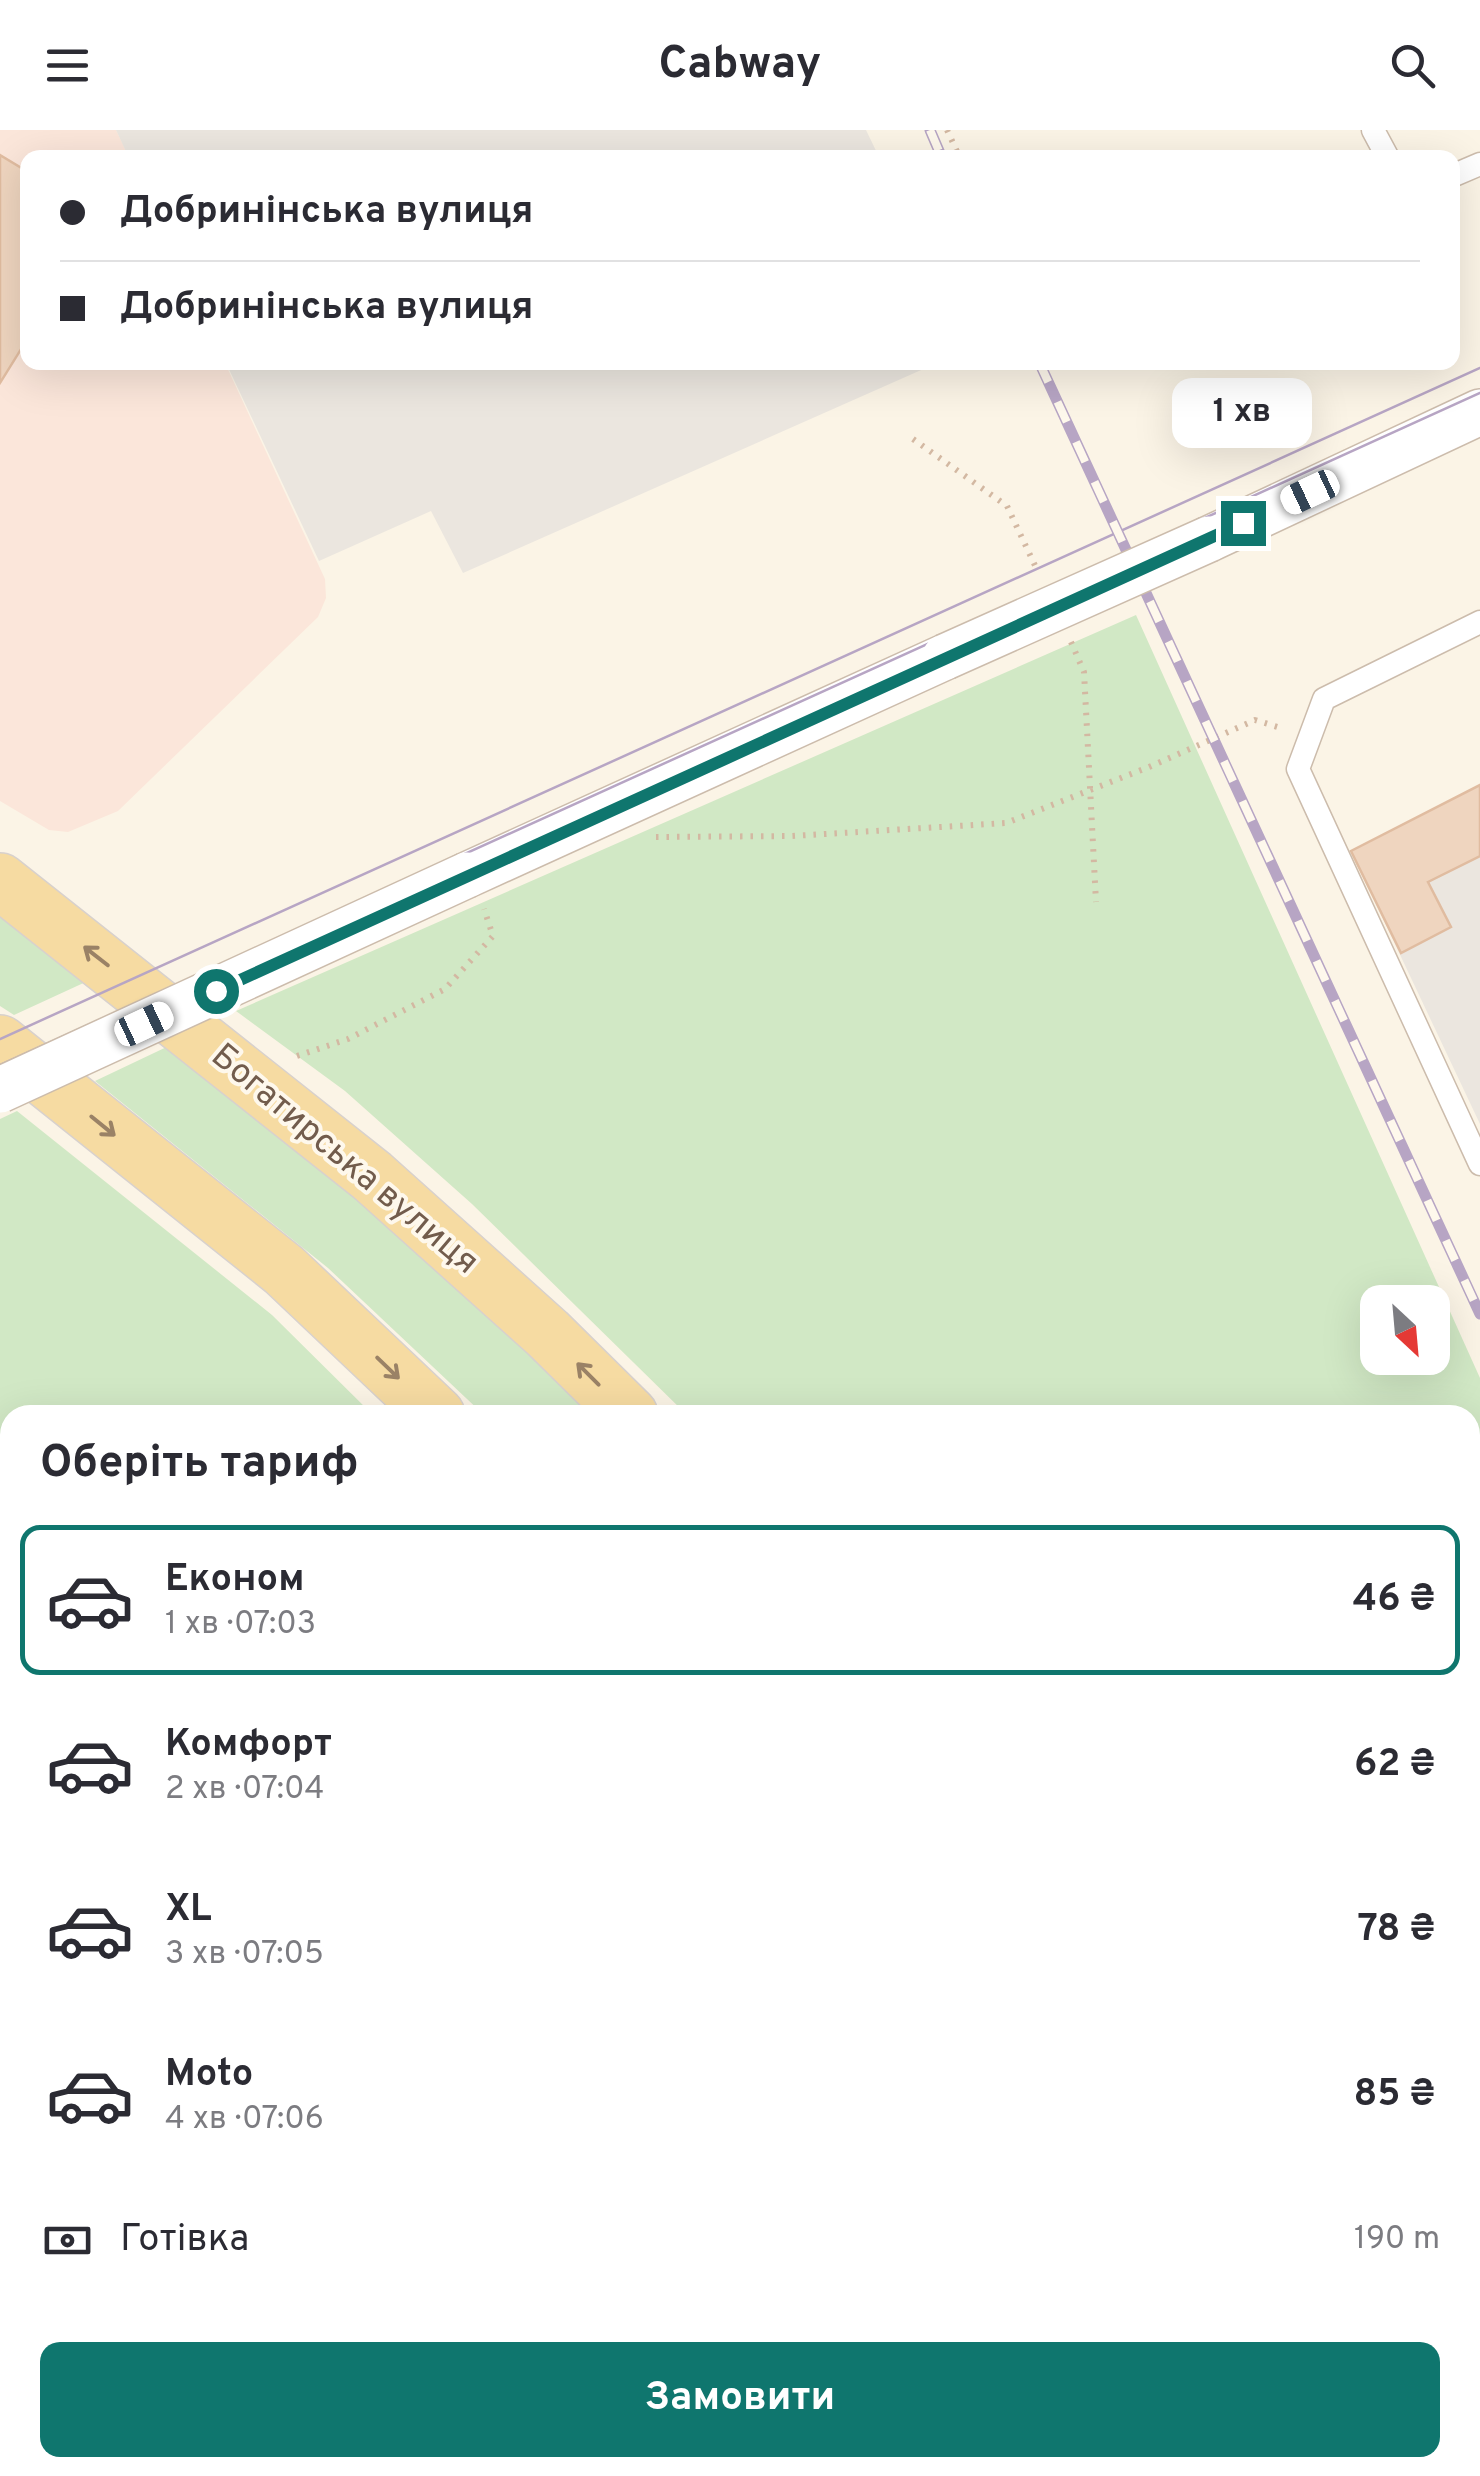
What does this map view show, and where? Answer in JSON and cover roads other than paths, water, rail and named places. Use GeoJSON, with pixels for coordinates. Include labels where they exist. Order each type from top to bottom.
{"type":"FeatureCollection","features":[{"type":"Feature","properties":{"kind":"main road","name":"Богатирська вулиця"},"geometry":{"type":"LineString","coordinates":[[0,881],[372,1176],[547,1333],[620,1405]]}},
{"type":"Feature","properties":{"kind":"main road"},"geometry":{"type":"LineString","coordinates":[[0,1042],[284,1270],[426,1405]]}},
{"type":"Feature","properties":{"kind":"street"},"geometry":{"type":"LineString","coordinates":[[0,1090],[474,890],[945,657],[1480,412]]}},
{"type":"Feature","properties":{"kind":"lane"},"geometry":{"type":"LineString","coordinates":[[1480,622],[1324,699],[1298,770],[1480,1164]]}},
{"type":"Feature","properties":{"kind":"tram line"},"geometry":{"type":"LineString","coordinates":[[0,1039],[1480,368]]}},
{"type":"Feature","properties":{"kind":"tram line"},"geometry":{"type":"LineString","coordinates":[[0,1065],[1480,393]]}},
{"type":"Feature","properties":{"kind":"railway"},"geometry":{"type":"LineString","coordinates":[[930,130],[939,150]]}},
{"type":"Feature","properties":{"kind":"railway"},"geometry":{"type":"LineString","coordinates":[[1043,370],[1480,1314]]}}]}
